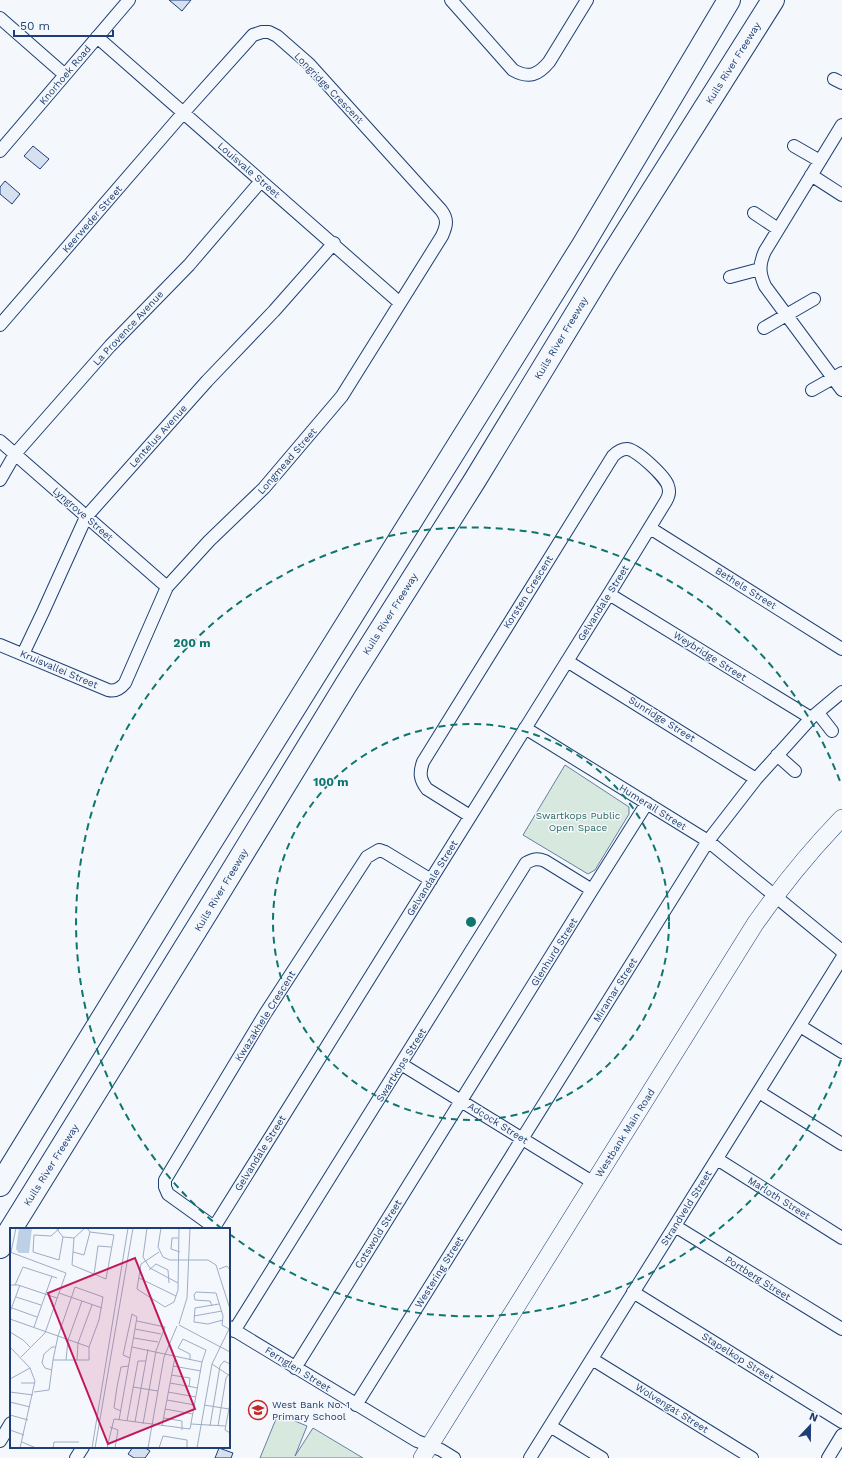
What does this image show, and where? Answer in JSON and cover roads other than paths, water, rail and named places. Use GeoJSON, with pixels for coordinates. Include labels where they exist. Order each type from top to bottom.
{"type":"FeatureCollection","features":[{"type":"Feature","properties":{"kind":"highway"},"geometry":{"type":"LineString","coordinates":[[0,1185],[199,862],[584,245],[729,0]]}},
{"type":"Feature","properties":{"kind":"highway","name":"Kuils River Freeway"},"geometry":{"type":"LineString","coordinates":[[12,1228],[351,676],[772,0]]}},
{"type":"Feature","properties":{"kind":"highway","name":"Kuils River Freeway"},"geometry":{"type":"LineString","coordinates":[[0,1247],[10,1231]]}},
{"type":"Feature","properties":{"kind":"street","name":"Knorhoek Road"},"geometry":{"type":"LineString","coordinates":[[0,151],[129,0]]}},
{"type":"Feature","properties":{"kind":"street"},"geometry":{"type":"LineString","coordinates":[[451,0],[513,70],[532,75],[537,73],[549,62],[587,0]]}},
{"type":"Feature","properties":{"kind":"street"},"geometry":{"type":"LineString","coordinates":[[0,18],[65,74]]}},
{"type":"Feature","properties":{"kind":"street","name":"Longridge Crescent"},"geometry":{"type":"LineString","coordinates":[[184,112],[253,35],[262,32],[269,32],[277,36],[309,64],[441,210],[447,221]]}},
{"type":"Feature","properties":{"kind":"street","name":"Louisvale Street"},"geometry":{"type":"LineString","coordinates":[[97,37],[334,243],[400,303]]}},
{"type":"Feature","properties":{"kind":"street","name":"Keerweder Street"},"geometry":{"type":"LineString","coordinates":[[0,325],[184,112]]}},
{"type":"Feature","properties":{"kind":"street"},"geometry":{"type":"LineString","coordinates":[[842,125],[765,250],[760,269],[760,274],[765,286],[786,314],[838,376],[842,390]]}},
{"type":"Feature","properties":{"kind":"street"},"geometry":{"type":"LineString","coordinates":[[794,146],[820,161]]}},
{"type":"Feature","properties":{"kind":"street"},"geometry":{"type":"LineString","coordinates":[[811,175],[842,195]]}},
{"type":"Feature","properties":{"kind":"street","name":"La Provence Avenue"},"geometry":{"type":"LineString","coordinates":[[0,480],[15,454],[110,346],[189,264],[261,181]]}},
{"type":"Feature","properties":{"kind":"street"},"geometry":{"type":"LineString","coordinates":[[754,213],[778,229]]}},
{"type":"Feature","properties":{"kind":"street","name":"Longmead Street"},"geometry":{"type":"LineString","coordinates":[[118,690],[125,683],[167,587],[209,540],[264,488],[342,396],[442,236],[446,228],[447,221]]}},
{"type":"Feature","properties":{"kind":"street","name":"Lentelus Avenue"},"geometry":{"type":"LineString","coordinates":[[23,654],[86,517],[207,381],[274,311],[334,243]]}},
{"type":"Feature","properties":{"kind":"street"},"geometry":{"type":"LineString","coordinates":[[730,276],[760,269]]}},
{"type":"Feature","properties":{"kind":"street"},"geometry":{"type":"LineString","coordinates":[[764,328],[814,299]]}},
{"type":"Feature","properties":{"kind":"street"},"geometry":{"type":"LineString","coordinates":[[812,390],[838,376]]}},
{"type":"Feature","properties":{"kind":"street","name":"Lyngrove Street"},"geometry":{"type":"LineString","coordinates":[[0,441],[167,587]]}},
{"type":"Feature","properties":{"kind":"street","name":"Korsten Crescent"},"geometry":{"type":"LineString","coordinates":[[470,816],[423,785],[420,774],[423,762],[613,456],[621,450],[630,450],[637,453],[664,478],[668,486],[668,497],[650,528]]}},
{"type":"Feature","properties":{"kind":"street","name":"Gelvandale Street"},"geometry":{"type":"LineString","coordinates":[[214,1228],[650,528]]}},
{"type":"Feature","properties":{"kind":"street","name":"Bethels Street"},"geometry":{"type":"LineString","coordinates":[[650,528],[842,648]]}},
{"type":"Feature","properties":{"kind":"street","name":"Weybridge Street"},"geometry":{"type":"LineString","coordinates":[[609,594],[814,715]]}},
{"type":"Feature","properties":{"kind":"street","name":"Kruisvallei Street"},"geometry":{"type":"LineString","coordinates":[[0,645],[108,690],[118,690]]}},
{"type":"Feature","properties":{"kind":"street","name":"Sunridge Street"},"geometry":{"type":"LineString","coordinates":[[567,661],[756,779]]}},
{"type":"Feature","properties":{"kind":"street"},"geometry":{"type":"LineString","coordinates":[[708,840],[756,779],[814,715],[842,692]]}},
{"type":"Feature","properties":{"kind":"street"},"geometry":{"type":"LineString","coordinates":[[814,715],[832,731]]}},
{"type":"Feature","properties":{"kind":"street","name":"Humerail Street"},"geometry":{"type":"LineString","coordinates":[[525,728],[708,840],[842,951]]}},
{"type":"Feature","properties":{"kind":"street"},"geometry":{"type":"LineString","coordinates":[[778,755],[795,771]]}},
{"type":"Feature","properties":{"kind":"street","name":"Glenhurd Street"},"geometry":{"type":"LineString","coordinates":[[461,1101],[647,803]]}},
{"type":"Feature","properties":{"kind":"street","name":"Westbank Main Road"},"geometry":{"type":"LineString","coordinates":[[426,1452],[754,924],[825,835],[842,818]]}},
{"type":"Feature","properties":{"kind":"street","name":"Miramar Street"},"geometry":{"type":"LineString","coordinates":[[522,1139],[708,840]]}},
{"type":"Feature","properties":{"kind":"street","name":"Kwazakhele Crescent"},"geometry":{"type":"LineString","coordinates":[[214,1228],[168,1194],[165,1188],[165,1180],[265,1014],[367,856],[379,850],[385,852],[430,880]]}},
{"type":"Feature","properties":{"kind":"street","name":"Swartkops Street"},"geometry":{"type":"LineString","coordinates":[[232,1329],[402,1064],[526,864],[538,858],[545,860],[592,890]]}},
{"type":"Feature","properties":{"kind":"street","name":"Strandveld Street"},"geometry":{"type":"LineString","coordinates":[[530,1458],[842,958]]}},
{"type":"Feature","properties":{"kind":"street"},"geometry":{"type":"LineString","coordinates":[[800,1026],[842,1052]]}},
{"type":"Feature","properties":{"kind":"street","name":"Adcock Street"},"geometry":{"type":"LineString","coordinates":[[402,1064],[594,1183]]}},
{"type":"Feature","properties":{"kind":"street"},"geometry":{"type":"LineString","coordinates":[[758,1092],[842,1144]]}},
{"type":"Feature","properties":{"kind":"street","name":"Cotswold Street"},"geometry":{"type":"LineString","coordinates":[[295,1368],[461,1101]]}},
{"type":"Feature","properties":{"kind":"street","name":"Westering Street"},"geometry":{"type":"LineString","coordinates":[[356,1405],[522,1139]]}},
{"type":"Feature","properties":{"kind":"street","name":"Marloth Street"},"geometry":{"type":"LineString","coordinates":[[717,1159],[842,1238]]}},
{"type":"Feature","properties":{"kind":"street","name":"Portberg Street"},"geometry":{"type":"LineString","coordinates":[[675,1226],[842,1330]]}},
{"type":"Feature","properties":{"kind":"street","name":"Stapelkop Street"},"geometry":{"type":"LineString","coordinates":[[634,1292],[842,1422]]}},
{"type":"Feature","properties":{"kind":"street","name":"Fernglen Street"},"geometry":{"type":"LineString","coordinates":[[232,1329],[417,1441],[426,1452],[441,1450],[454,1458]]}},
{"type":"Feature","properties":{"kind":"street","name":"Wolvengat Street"},"geometry":{"type":"LineString","coordinates":[[592,1359],[752,1458]]}},
{"type":"Feature","properties":{"kind":"street"},"geometry":{"type":"LineString","coordinates":[[0,1441],[10,1425]]}},
{"type":"Feature","properties":{"kind":"street"},"geometry":{"type":"LineString","coordinates":[[550,1426],[602,1458]]}},
{"type":"Feature","properties":{"kind":"street"},"geometry":{"type":"LineString","coordinates":[[828,1458],[842,1435]]}},
{"type":"Feature","properties":{"kind":"street"},"geometry":{"type":"LineString","coordinates":[[76,1458],[81,1448]]}},
{"type":"Feature","properties":{"kind":"place","name":"West Bank No. 1 Primary School"},"geometry":{"type":"Point","coordinates":[258,1410]}},
{"type":"Feature","properties":{"kind":"park label","name":"Swartkops Public Open Space"},"geometry":{"type":"Point","coordinates":[578,820]}}]}
